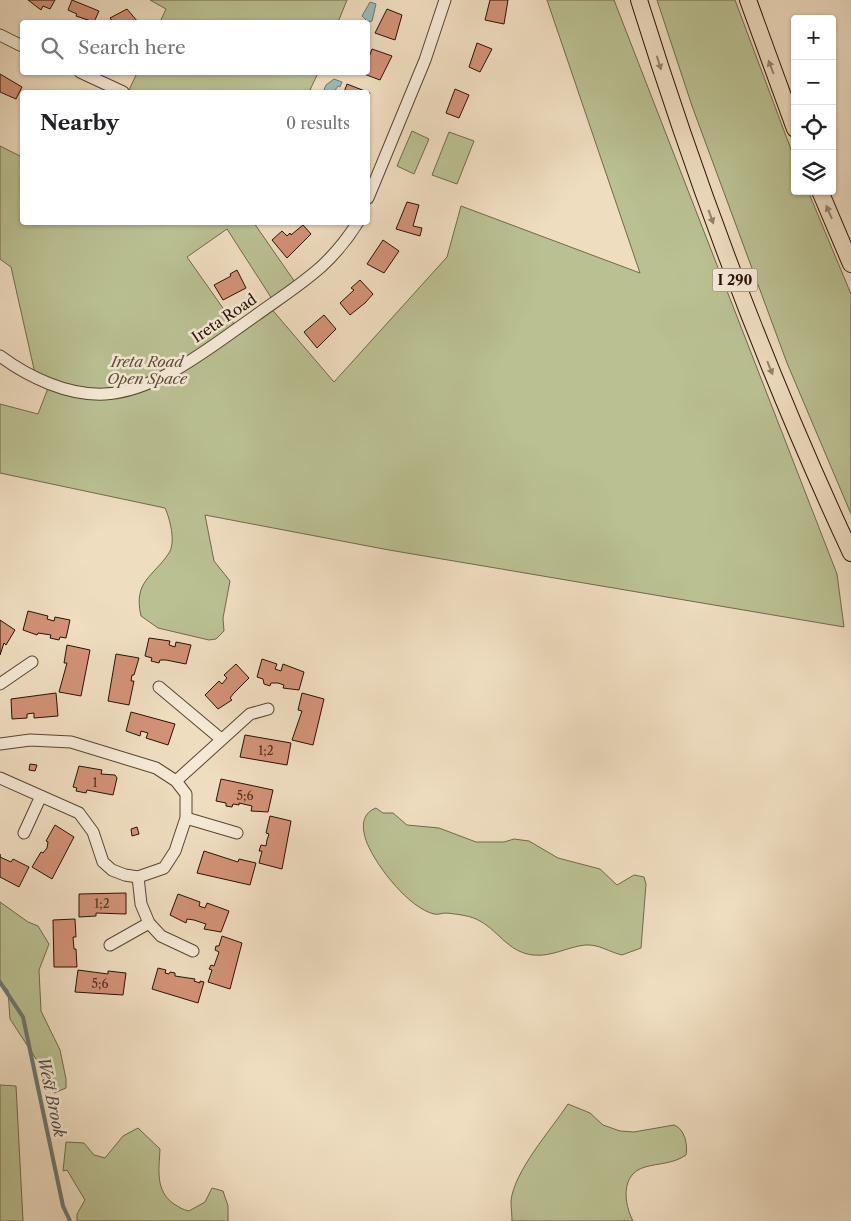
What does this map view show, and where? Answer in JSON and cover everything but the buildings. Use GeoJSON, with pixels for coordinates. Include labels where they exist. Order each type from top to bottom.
{"type":"FeatureCollection","features":[{"type":"Feature","properties":{"kind":"highway"},"geometry":{"type":"LineString","coordinates":[[634,0],[650,35]]}},
{"type":"Feature","properties":{"kind":"highway","name":"I 290"},"geometry":{"type":"LineString","coordinates":[[639,0],[722,247],[780,391],[851,552]]}},
{"type":"Feature","properties":{"kind":"highway"},"geometry":{"type":"LineString","coordinates":[[748,0],[791,118]]}},
{"type":"Feature","properties":{"kind":"highway"},"geometry":{"type":"LineString","coordinates":[[822,195],[851,264]]}},
{"type":"Feature","properties":{"kind":"street"},"geometry":{"type":"LineString","coordinates":[[370,193],[425,60],[445,0]]}},
{"type":"Feature","properties":{"kind":"street"},"geometry":{"type":"LineString","coordinates":[[0,35],[20,45]]}},
{"type":"Feature","properties":{"kind":"street"},"geometry":{"type":"LineString","coordinates":[[86,75],[119,90]]}},
{"type":"Feature","properties":{"kind":"street","name":"Ireta Road"},"geometry":{"type":"LineString","coordinates":[[0,356],[15,367],[45,381],[92,393],[106,394],[122,391],[156,380],[221,339],[321,267],[345,241],[356,225]]}},
{"type":"Feature","properties":{"kind":"street"},"geometry":{"type":"LineString","coordinates":[[0,684],[32,662]]}},
{"type":"Feature","properties":{"kind":"street"},"geometry":{"type":"LineString","coordinates":[[159,687],[221,739]]}},
{"type":"Feature","properties":{"kind":"street"},"geometry":{"type":"LineString","coordinates":[[176,781],[250,714],[268,709]]}},
{"type":"Feature","properties":{"kind":"street"},"geometry":{"type":"LineString","coordinates":[[0,778],[79,813],[93,832],[103,862],[112,870],[138,877],[156,872],[169,862],[182,835],[186,818],[187,800],[176,781],[156,768],[71,742],[40,740],[1,742]]}},
{"type":"Feature","properties":{"kind":"street"},"geometry":{"type":"LineString","coordinates":[[24,833],[41,796]]}},
{"type":"Feature","properties":{"kind":"street"},"geometry":{"type":"LineString","coordinates":[[186,818],[237,833]]}},
{"type":"Feature","properties":{"kind":"street"},"geometry":{"type":"LineString","coordinates":[[138,877],[141,904],[149,923],[161,936],[193,951]]}},
{"type":"Feature","properties":{"kind":"street"},"geometry":{"type":"LineString","coordinates":[[110,945],[149,923]]}},
{"type":"Feature","properties":{"kind":"green space"},"geometry":{"type":"Polygon","coordinates":[[[150,0],[347,0],[339,20],[161,20],[166,9],[150,0]]]}},
{"type":"Feature","properties":{"kind":"green space","name":"Ireta Road Open Space"},"geometry":{"type":"Polygon","coordinates":[[[547,0],[614,0],[837,574],[844,627],[389,550],[205,515],[214,561],[230,581],[223,618],[224,631],[216,639],[209,640],[158,628],[141,616],[139,604],[142,587],[171,548],[172,530],[165,508],[0,473],[0,404],[38,414],[50,383],[36,378],[11,267],[0,259],[0,146],[20,156],[20,225],[255,225],[297,285],[274,302],[227,229],[187,257],[237,328],[269,306],[334,382],[447,257],[461,206],[640,273],[547,0]]]}},
{"type":"Feature","properties":{"kind":"green space"},"geometry":{"type":"Polygon","coordinates":[[[657,0],[735,0],[791,149],[791,195],[810,195],[851,294],[851,514],[787,363],[692,106],[657,0]]]}},
{"type":"Feature","properties":{"kind":"green space"},"geometry":{"type":"Polygon","coordinates":[[[136,75],[317,75],[310,90],[129,90],[136,75]]]}},
{"type":"Feature","properties":{"kind":"green space"},"geometry":{"type":"Polygon","coordinates":[[[412,131],[429,139],[414,174],[397,166],[412,131]]]}},
{"type":"Feature","properties":{"kind":"green space"},"geometry":{"type":"Polygon","coordinates":[[[449,132],[474,141],[457,184],[432,175],[449,132]]]}},
{"type":"Feature","properties":{"kind":"green space"},"geometry":{"type":"Polygon","coordinates":[[[376,808],[383,813],[393,813],[407,825],[439,828],[476,842],[504,842],[514,839],[529,841],[558,858],[600,869],[617,885],[634,875],[644,877],[646,884],[641,948],[622,955],[599,947],[585,945],[547,955],[533,955],[516,950],[491,928],[476,919],[446,913],[434,914],[424,910],[414,904],[395,885],[378,863],[367,843],[363,828],[365,818],[367,814],[376,808]]]}},
{"type":"Feature","properties":{"kind":"green space"},"geometry":{"type":"Polygon","coordinates":[[[0,902],[28,922],[38,926],[49,944],[39,970],[41,1011],[60,1050],[66,1079],[66,1088],[54,1093],[43,1082],[40,1065],[10,1019],[8,990],[0,983],[0,902]]]}},
{"type":"Feature","properties":{"kind":"green space"},"geometry":{"type":"Polygon","coordinates":[[[0,1085],[16,1086],[23,1221],[0,1221],[0,1085]]]}},
{"type":"Feature","properties":{"kind":"green space"},"geometry":{"type":"Polygon","coordinates":[[[568,1104],[590,1113],[603,1125],[620,1131],[634,1132],[674,1125],[681,1130],[687,1147],[686,1155],[671,1162],[645,1167],[631,1176],[626,1190],[626,1198],[633,1221],[512,1221],[511,1201],[519,1177],[534,1151],[568,1104]]]}},
{"type":"Feature","properties":{"kind":"green space"},"geometry":{"type":"Polygon","coordinates":[[[138,1128],[160,1149],[160,1180],[168,1199],[189,1211],[205,1202],[212,1188],[223,1191],[228,1206],[228,1221],[77,1221],[77,1214],[85,1200],[67,1170],[63,1171],[66,1142],[84,1143],[94,1155],[105,1158],[123,1136],[138,1128]]]}},
{"type":"Feature","properties":{"kind":"water"},"geometry":{"type":"Polygon","coordinates":[[[370,2],[376,4],[372,21],[366,20],[362,16],[370,2]]]}},
{"type":"Feature","properties":{"kind":"water"},"geometry":{"type":"Polygon","coordinates":[[[334,79],[342,82],[340,87],[338,86],[335,90],[324,90],[326,85],[334,79]]]}},
{"type":"Feature","properties":{"kind":"waterway","name":"West Brook"},"geometry":{"type":"LineString","coordinates":[[0,982],[23,1017],[63,1206],[70,1221]]}}]}
